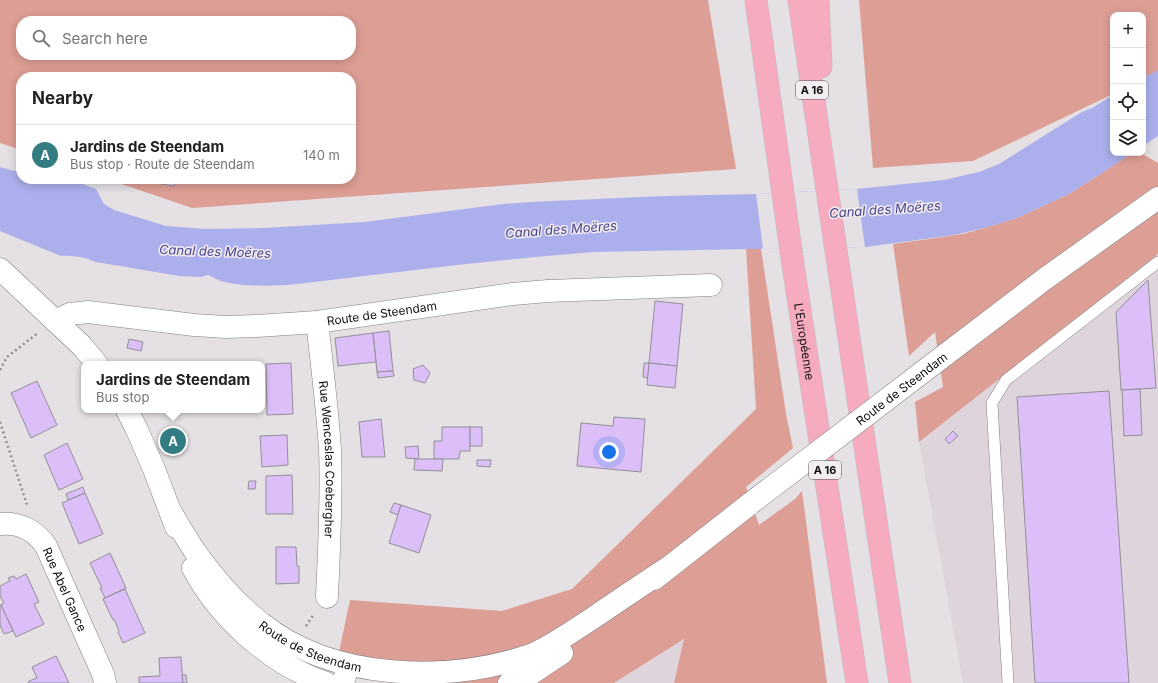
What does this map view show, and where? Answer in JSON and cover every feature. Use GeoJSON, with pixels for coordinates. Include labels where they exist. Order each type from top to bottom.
{"type":"FeatureCollection","features":[{"type":"Feature","properties":{"kind":"highway","name":"L'Européenne"},"geometry":{"type":"LineString","coordinates":[[756,0],[792,258],[857,682]]}},
{"type":"Feature","properties":{"kind":"highway","name":"A 16"},"geometry":{"type":"LineString","coordinates":[[799,0],[900,683]]}},
{"type":"Feature","properties":{"kind":"highway"},"geometry":{"type":"LineString","coordinates":[[818,0],[826,181]]}},
{"type":"Feature","properties":{"kind":"street","name":"Route de Steendam"},"geometry":{"type":"LineString","coordinates":[[509,683],[536,670],[576,643],[666,569],[751,503],[1046,278],[1152,203]]}},
{"type":"Feature","properties":{"kind":"street"},"geometry":{"type":"LineString","coordinates":[[5,273],[82,346],[94,361]]}},
{"type":"Feature","properties":{"kind":"street","name":"Route de Steendam"},"geometry":{"type":"LineString","coordinates":[[55,321],[70,314],[88,312],[178,324],[257,326],[317,322],[519,293],[555,290],[711,285]]}},
{"type":"Feature","properties":{"kind":"street","name":"Rue Wenceslas Coebergher"},"geometry":{"type":"LineString","coordinates":[[317,322],[330,455],[330,526],[327,598]]}},
{"type":"Feature","properties":{"kind":"street","name":"Route de Steendam"},"geometry":{"type":"LineString","coordinates":[[128,413],[172,514],[183,546],[205,589],[226,616],[246,634],[280,661],[316,681]]}},
{"type":"Feature","properties":{"kind":"street","name":"Route de Steendam"},"geometry":{"type":"LineString","coordinates":[[172,514],[202,562],[233,598],[276,634],[317,656],[345,675],[431,677],[468,673],[510,664],[536,653],[558,641],[666,569]]}},
{"type":"Feature","properties":{"kind":"street","name":"Rue Abel Gance"},"geometry":{"type":"LineString","coordinates":[[0,524],[20,526],[33,532],[46,546],[103,674],[105,683]]}},
{"type":"Feature","properties":{"kind":"street"},"geometry":{"type":"LineString","coordinates":[[316,681],[317,656]]}},
{"type":"Feature","properties":{"kind":"lane"},"geometry":{"type":"LineString","coordinates":[[1008,683],[992,403],[1006,380],[1158,262]]}},
{"type":"Feature","properties":{"kind":"path"},"geometry":{"type":"LineString","coordinates":[[0,370],[7,356],[55,321]]}},
{"type":"Feature","properties":{"kind":"path"},"geometry":{"type":"LineString","coordinates":[[0,422],[38,536]]}},
{"type":"Feature","properties":{"kind":"path"},"geometry":{"type":"LineString","coordinates":[[293,644],[327,598]]}},
{"type":"Feature","properties":{"kind":"shaded area"},"geometry":{"type":"Polygon","coordinates":[[[0,0],[708,0],[736,169],[192,208],[122,184],[356,184],[356,72],[16,72],[16,148],[0,143],[0,0]]]}},
{"type":"Feature","properties":{"kind":"shaded area"},"geometry":{"type":"Polygon","coordinates":[[[859,0],[1158,0],[1158,73],[1146,79],[1146,12],[1110,12],[1110,95],[973,161],[873,168],[859,0]]]}},
{"type":"Feature","properties":{"kind":"shaded area"},"geometry":{"type":"Polygon","coordinates":[[[1128,156],[1146,156],[1158,163],[1158,254],[919,442],[915,402],[943,387],[935,332],[909,356],[893,244],[963,234],[1017,218],[1067,195],[1128,156]]]}},
{"type":"Feature","properties":{"kind":"shaded area"},"geometry":{"type":"Polygon","coordinates":[[[746,248],[761,249],[786,414],[793,448],[746,487],[759,525],[795,499],[802,491],[827,683],[674,683],[684,639],[614,683],[419,683],[339,652],[350,600],[502,611],[572,589],[756,409],[746,248]]]}},
{"type":"Feature","properties":{"kind":"shaded area"},"geometry":{"type":"Polygon","coordinates":[[[1158,254],[1158,683],[963,683],[919,442],[1158,254]]]}},
{"type":"Feature","properties":{"kind":"shaded area"},"geometry":{"type":"Polygon","coordinates":[[[685,639],[674,683],[614,683],[685,639]]]}},
{"type":"Feature","properties":{"kind":"water"},"geometry":{"type":"Polygon","coordinates":[[[1158,70],[1158,136],[1146,144],[1146,84],[1146,76],[1158,70]]]}},
{"type":"Feature","properties":{"kind":"water","name":"Canal des Moëres"},"geometry":{"type":"Polygon","coordinates":[[[1110,97],[1110,156],[1128,156],[1067,195],[1017,218],[954,235],[865,247],[593,252],[457,265],[297,284],[261,286],[233,284],[218,280],[208,275],[201,277],[179,276],[96,262],[78,257],[61,256],[0,231],[0,167],[16,171],[16,184],[83,184],[96,189],[104,204],[114,210],[166,226],[205,229],[264,228],[365,222],[503,204],[531,202],[856,189],[944,180],[979,172],[999,164],[1082,112],[1092,108],[1110,97]]]}},
{"type":"Feature","properties":{"kind":"pier"},"geometry":{"type":"Polygon","coordinates":[[[857,189],[865,247],[763,249],[756,194],[857,189]]]}},
{"type":"Feature","properties":{"kind":"building"},"geometry":{"type":"Polygon","coordinates":[[[162,184],[174,184],[174,186],[162,184]]]}},
{"type":"Feature","properties":{"kind":"building"},"geometry":{"type":"Polygon","coordinates":[[[1148,280],[1156,388],[1121,390],[1116,312],[1148,280]]]}},
{"type":"Feature","properties":{"kind":"building"},"geometry":{"type":"Polygon","coordinates":[[[655,301],[683,304],[677,366],[649,363],[655,301]]]}},
{"type":"Feature","properties":{"kind":"building"},"geometry":{"type":"Polygon","coordinates":[[[389,331],[393,371],[377,372],[373,333],[389,331]]]}},
{"type":"Feature","properties":{"kind":"building"},"geometry":{"type":"Polygon","coordinates":[[[373,333],[376,362],[338,366],[335,338],[373,333]]]}},
{"type":"Feature","properties":{"kind":"building"},"geometry":{"type":"Polygon","coordinates":[[[129,339],[143,342],[141,351],[127,348],[129,339]]]}},
{"type":"Feature","properties":{"kind":"building"},"geometry":{"type":"Polygon","coordinates":[[[291,363],[293,414],[267,415],[266,364],[291,363]]]}},
{"type":"Feature","properties":{"kind":"building"},"geometry":{"type":"Polygon","coordinates":[[[644,363],[649,363],[648,378],[643,377],[644,363]]]}},
{"type":"Feature","properties":{"kind":"building"},"geometry":{"type":"Polygon","coordinates":[[[649,363],[677,366],[675,388],[647,385],[649,363]]]}},
{"type":"Feature","properties":{"kind":"building"},"geometry":{"type":"Polygon","coordinates":[[[423,365],[430,373],[425,383],[414,380],[413,369],[423,365]]]}},
{"type":"Feature","properties":{"kind":"building"},"geometry":{"type":"Polygon","coordinates":[[[393,371],[394,376],[378,378],[377,372],[393,371]]]}},
{"type":"Feature","properties":{"kind":"building"},"geometry":{"type":"Polygon","coordinates":[[[37,381],[57,425],[31,438],[11,393],[37,381]]]}},
{"type":"Feature","properties":{"kind":"building"},"geometry":{"type":"Polygon","coordinates":[[[1140,389],[1142,435],[1124,436],[1122,390],[1140,389]]]}},
{"type":"Feature","properties":{"kind":"building"},"geometry":{"type":"Polygon","coordinates":[[[1109,391],[1129,683],[1035,683],[1017,397],[1109,391]]]}},
{"type":"Feature","properties":{"kind":"building"},"geometry":{"type":"Polygon","coordinates":[[[614,417],[645,419],[641,472],[577,466],[581,423],[613,426],[614,417]]]}},
{"type":"Feature","properties":{"kind":"building"},"geometry":{"type":"Polygon","coordinates":[[[381,419],[385,457],[362,457],[359,422],[381,419]]]}},
{"type":"Feature","properties":{"kind":"building"},"geometry":{"type":"Polygon","coordinates":[[[442,427],[470,427],[470,451],[460,451],[459,459],[434,459],[434,441],[442,441],[442,427]]]}},
{"type":"Feature","properties":{"kind":"building"},"geometry":{"type":"Polygon","coordinates":[[[470,427],[482,427],[482,446],[470,446],[470,427]]]}},
{"type":"Feature","properties":{"kind":"building"},"geometry":{"type":"Polygon","coordinates":[[[953,431],[958,436],[949,444],[945,439],[953,431]]]}},
{"type":"Feature","properties":{"kind":"building"},"geometry":{"type":"Polygon","coordinates":[[[287,435],[288,465],[262,467],[260,436],[287,435]]]}},
{"type":"Feature","properties":{"kind":"building"},"geometry":{"type":"Polygon","coordinates":[[[67,443],[83,479],[59,490],[44,455],[67,443]]]}},
{"type":"Feature","properties":{"kind":"building"},"geometry":{"type":"Polygon","coordinates":[[[418,446],[419,459],[406,458],[405,447],[418,446]]]}},
{"type":"Feature","properties":{"kind":"building"},"geometry":{"type":"Polygon","coordinates":[[[415,459],[443,459],[442,471],[414,470],[415,459]]]}},
{"type":"Feature","properties":{"kind":"building"},"geometry":{"type":"Polygon","coordinates":[[[477,460],[491,460],[490,467],[477,466],[477,460]]]}},
{"type":"Feature","properties":{"kind":"building"},"geometry":{"type":"Polygon","coordinates":[[[292,475],[293,514],[266,514],[266,476],[292,475]]]}},
{"type":"Feature","properties":{"kind":"building"},"geometry":{"type":"Polygon","coordinates":[[[249,481],[256,481],[255,489],[248,489],[249,481]]]}},
{"type":"Feature","properties":{"kind":"building"},"geometry":{"type":"Polygon","coordinates":[[[83,487],[85,493],[68,500],[66,494],[83,487]]]}},
{"type":"Feature","properties":{"kind":"building"},"geometry":{"type":"Polygon","coordinates":[[[85,493],[103,534],[79,544],[62,503],[85,493]]]}},
{"type":"Feature","properties":{"kind":"building"},"geometry":{"type":"Polygon","coordinates":[[[394,503],[401,505],[398,515],[390,512],[394,503]]]}},
{"type":"Feature","properties":{"kind":"building"},"geometry":{"type":"Polygon","coordinates":[[[401,505],[431,515],[419,553],[389,543],[401,505]]]}},
{"type":"Feature","properties":{"kind":"building"},"geometry":{"type":"Polygon","coordinates":[[[276,547],[296,547],[297,566],[299,566],[299,583],[276,584],[276,547]]]}},
{"type":"Feature","properties":{"kind":"building"},"geometry":{"type":"Polygon","coordinates":[[[110,553],[126,588],[105,598],[90,563],[110,553]]]}},
{"type":"Feature","properties":{"kind":"building"},"geometry":{"type":"Polygon","coordinates":[[[26,574],[39,602],[34,604],[44,624],[16,637],[1,605],[4,603],[0,596],[0,586],[10,581],[8,578],[14,576],[16,579],[26,574]]]}},
{"type":"Feature","properties":{"kind":"building"},"geometry":{"type":"Polygon","coordinates":[[[125,589],[145,633],[123,643],[114,619],[113,620],[103,599],[125,589]]]}},
{"type":"Feature","properties":{"kind":"building"},"geometry":{"type":"Polygon","coordinates":[[[0,605],[13,631],[4,634],[0,625],[0,605]]]}},
{"type":"Feature","properties":{"kind":"building"},"geometry":{"type":"Polygon","coordinates":[[[56,656],[69,683],[28,683],[29,681],[37,678],[32,667],[56,656]]]}},
{"type":"Feature","properties":{"kind":"building"},"geometry":{"type":"Polygon","coordinates":[[[181,657],[183,683],[139,683],[139,677],[160,676],[159,658],[181,657]]]}},
{"type":"Feature","properties":{"kind":"building"},"geometry":{"type":"Polygon","coordinates":[[[182,675],[186,675],[187,683],[183,683],[182,675]]]}},
{"type":"Feature","properties":{"kind":"place","name":"Jardins de Steendam"},"geometry":{"type":"Point","coordinates":[173,441]}}]}
